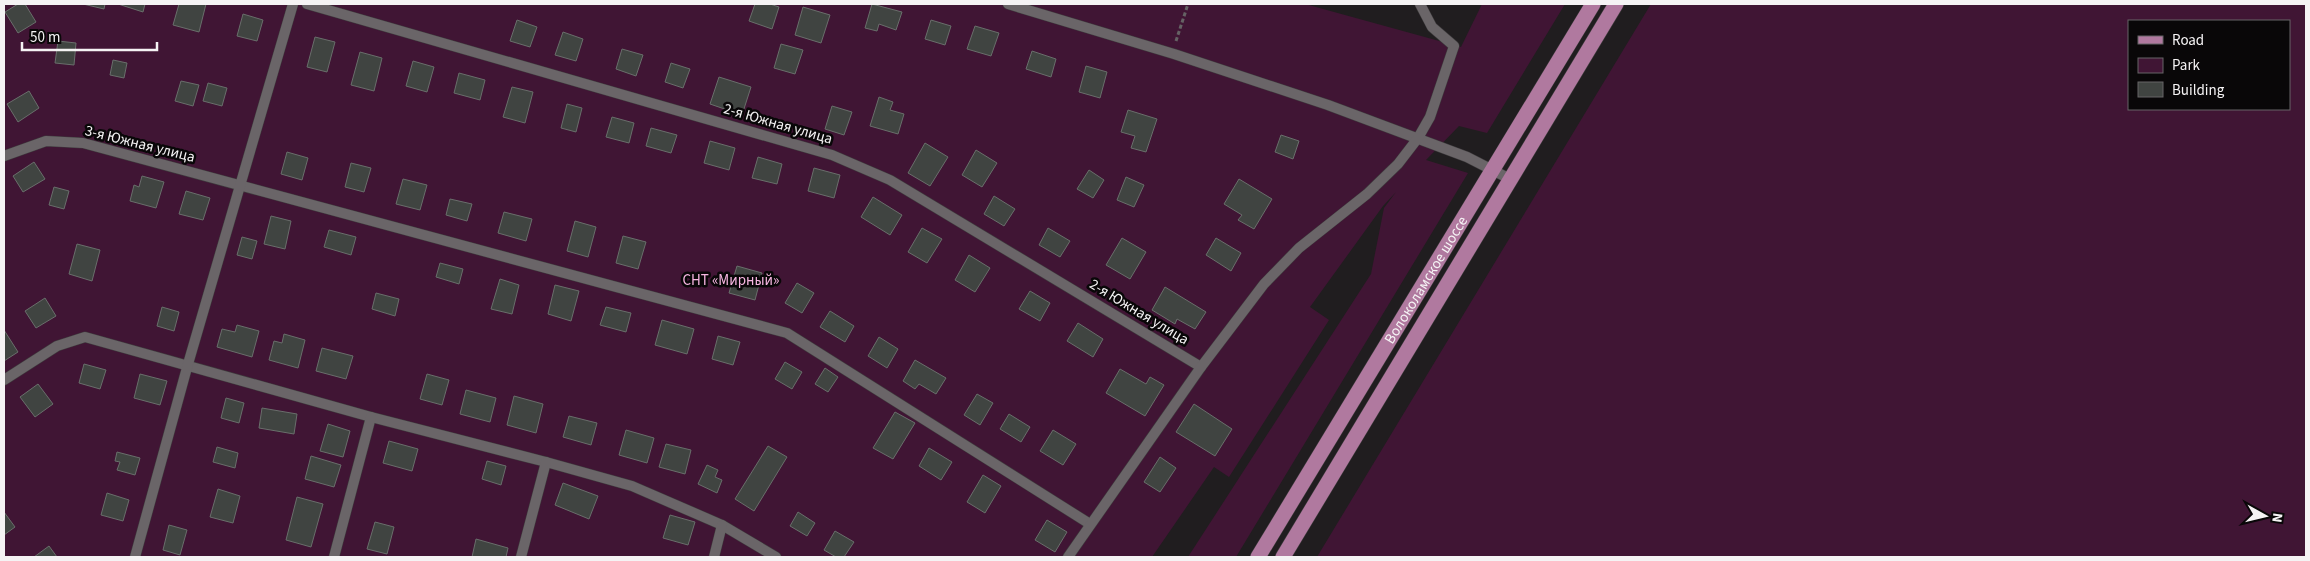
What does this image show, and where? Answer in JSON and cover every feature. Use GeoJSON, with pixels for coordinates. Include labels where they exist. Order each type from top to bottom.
{"type":"FeatureCollection","features":[{"type":"Feature","properties":{"kind":"main road","name":"Волоколамское шоссе"},"geometry":{"type":"LineString","coordinates":[[1258,557],[1593,4]]}},
{"type":"Feature","properties":{"kind":"main road","name":"Волоколамское шоссе"},"geometry":{"type":"LineString","coordinates":[[1282,557],[1616,4]]}},
{"type":"Feature","properties":{"kind":"lane"},"geometry":{"type":"LineString","coordinates":[[135,557],[188,364],[293,4]]}},
{"type":"Feature","properties":{"kind":"lane","name":"2-я Южная улица"},"geometry":{"type":"LineString","coordinates":[[306,4],[832,155],[890,180],[1201,367]]}},
{"type":"Feature","properties":{"kind":"lane"},"geometry":{"type":"LineString","coordinates":[[1008,4],[1174,54],[1328,105],[1418,138],[1493,169],[1510,179]]}},
{"type":"Feature","properties":{"kind":"lane"},"geometry":{"type":"LineString","coordinates":[[1068,557],[1201,367],[1270,278],[1299,248],[1368,194],[1398,164],[1418,138],[1430,117],[1454,46],[1432,26],[1420,4]]}},
{"type":"Feature","properties":{"kind":"lane","name":"3-я Южная улица"},"geometry":{"type":"LineString","coordinates":[[4,156],[46,141],[83,143],[787,333],[1090,524]]}},
{"type":"Feature","properties":{"kind":"lane"},"geometry":{"type":"LineString","coordinates":[[4,380],[57,346],[84,337],[188,364],[371,417],[632,486],[722,525],[776,557]]}},
{"type":"Feature","properties":{"kind":"lane"},"geometry":{"type":"LineString","coordinates":[[334,557],[371,417]]}},
{"type":"Feature","properties":{"kind":"lane"},"geometry":{"type":"LineString","coordinates":[[521,557],[546,462]]}},
{"type":"Feature","properties":{"kind":"lane"},"geometry":{"type":"LineString","coordinates":[[714,557],[722,525]]}},
{"type":"Feature","properties":{"kind":"path"},"geometry":{"type":"LineString","coordinates":[[1174,54],[1188,4]]}},
{"type":"Feature","properties":{"kind":"green space","name":"СНТ «Мирный»"},"geometry":{"type":"Polygon","coordinates":[[[4,4],[1305,4],[1461,47],[1482,4],[1565,4],[1487,133],[1459,126],[1426,160],[1468,173],[1236,557],[1188,557],[1371,274],[1384,208],[1396,192],[1383,206],[1310,307],[1329,320],[1229,477],[1214,467],[1152,557],[4,557],[4,4]]]}},
{"type":"Feature","properties":{"kind":"green space"},"geometry":{"type":"Polygon","coordinates":[[[1651,4],[2306,4],[2306,557],[1317,557],[1651,4]]]}},
{"type":"Feature","properties":{"kind":"building"},"geometry":{"type":"Polygon","coordinates":[[[18,4],[25,4],[36,22],[18,33],[5,12],[18,4]]]}},
{"type":"Feature","properties":{"kind":"building"},"geometry":{"type":"Polygon","coordinates":[[[83,4],[105,4],[104,9],[83,4]]]}},
{"type":"Feature","properties":{"kind":"building"},"geometry":{"type":"Polygon","coordinates":[[[118,4],[145,4],[143,12],[118,4]]]}},
{"type":"Feature","properties":{"kind":"building"},"geometry":{"type":"Polygon","coordinates":[[[179,4],[206,4],[199,32],[173,25],[179,4]]]}},
{"type":"Feature","properties":{"kind":"building"},"geometry":{"type":"Polygon","coordinates":[[[755,4],[770,4],[779,7],[772,29],[749,21],[755,4]]]}},
{"type":"Feature","properties":{"kind":"building"},"geometry":{"type":"Polygon","coordinates":[[[872,4],[902,12],[896,30],[879,24],[877,31],[865,28],[872,4]]]}},
{"type":"Feature","properties":{"kind":"building"},"geometry":{"type":"Polygon","coordinates":[[[803,7],[830,15],[821,43],[795,35],[803,7]]]}},
{"type":"Feature","properties":{"kind":"building"},"geometry":{"type":"Polygon","coordinates":[[[243,14],[263,20],[257,41],[237,36],[243,14]]]}},
{"type":"Feature","properties":{"kind":"building"},"geometry":{"type":"Polygon","coordinates":[[[517,20],[537,27],[530,47],[510,41],[517,20]]]}},
{"type":"Feature","properties":{"kind":"building"},"geometry":{"type":"Polygon","coordinates":[[[931,20],[951,26],[945,45],[925,39],[931,20]]]}},
{"type":"Feature","properties":{"kind":"building"},"geometry":{"type":"Polygon","coordinates":[[[975,26],[999,33],[991,56],[967,49],[975,26]]]}},
{"type":"Feature","properties":{"kind":"building"},"geometry":{"type":"Polygon","coordinates":[[[563,32],[583,39],[576,61],[555,55],[563,32]]]}},
{"type":"Feature","properties":{"kind":"building"},"geometry":{"type":"Polygon","coordinates":[[[315,37],[335,42],[327,72],[307,67],[315,37]]]}},
{"type":"Feature","properties":{"kind":"building"},"geometry":{"type":"Polygon","coordinates":[[[58,41],[76,43],[74,65],[55,63],[58,41]]]}},
{"type":"Feature","properties":{"kind":"building"},"geometry":{"type":"Polygon","coordinates":[[[781,44],[803,50],[795,74],[774,68],[781,44]]]}},
{"type":"Feature","properties":{"kind":"building"},"geometry":{"type":"Polygon","coordinates":[[[622,49],[643,55],[636,76],[616,69],[622,49]]]}},
{"type":"Feature","properties":{"kind":"building"},"geometry":{"type":"Polygon","coordinates":[[[1032,51],[1056,59],[1051,77],[1026,69],[1032,51]]]}},
{"type":"Feature","properties":{"kind":"building"},"geometry":{"type":"Polygon","coordinates":[[[360,52],[382,58],[374,91],[351,85],[360,52]]]}},
{"type":"Feature","properties":{"kind":"building"},"geometry":{"type":"Polygon","coordinates":[[[113,60],[127,63],[124,78],[110,75],[113,60]]]}},
{"type":"Feature","properties":{"kind":"building"},"geometry":{"type":"Polygon","coordinates":[[[413,61],[434,67],[427,92],[406,86],[413,61]]]}},
{"type":"Feature","properties":{"kind":"building"},"geometry":{"type":"Polygon","coordinates":[[[671,63],[690,69],[683,88],[665,82],[671,63]]]}},
{"type":"Feature","properties":{"kind":"building"},"geometry":{"type":"Polygon","coordinates":[[[1086,66],[1107,72],[1100,98],[1079,92],[1086,66]]]}},
{"type":"Feature","properties":{"kind":"building"},"geometry":{"type":"Polygon","coordinates":[[[459,73],[485,80],[480,100],[454,93],[459,73]]]}},
{"type":"Feature","properties":{"kind":"building"},"geometry":{"type":"Polygon","coordinates":[[[719,77],[751,87],[742,115],[710,104],[719,77]]]}},
{"type":"Feature","properties":{"kind":"building"},"geometry":{"type":"Polygon","coordinates":[[[181,81],[199,85],[193,106],[175,101],[181,81]]]}},
{"type":"Feature","properties":{"kind":"building"},"geometry":{"type":"Polygon","coordinates":[[[208,83],[227,88],[222,106],[203,101],[208,83]]]}},
{"type":"Feature","properties":{"kind":"building"},"geometry":{"type":"Polygon","coordinates":[[[512,87],[533,92],[525,123],[503,117],[512,87]]]}},
{"type":"Feature","properties":{"kind":"building"},"geometry":{"type":"Polygon","coordinates":[[[29,91],[39,108],[18,122],[7,104],[29,91]]]}},
{"type":"Feature","properties":{"kind":"building"},"geometry":{"type":"Polygon","coordinates":[[[879,97],[893,102],[890,110],[904,114],[898,134],[870,126],[879,97]]]}},
{"type":"Feature","properties":{"kind":"building"},"geometry":{"type":"Polygon","coordinates":[[[567,104],[582,108],[576,132],[561,128],[567,104]]]}},
{"type":"Feature","properties":{"kind":"building"},"geometry":{"type":"Polygon","coordinates":[[[832,106],[852,112],[844,135],[825,129],[832,106]]]}},
{"type":"Feature","properties":{"kind":"building"},"geometry":{"type":"Polygon","coordinates":[[[1128,110],[1157,119],[1146,152],[1131,148],[1135,136],[1121,132],[1128,110]]]}},
{"type":"Feature","properties":{"kind":"building"},"geometry":{"type":"Polygon","coordinates":[[[612,117],[634,123],[629,143],[606,137],[612,117]]]}},
{"type":"Feature","properties":{"kind":"building"},"geometry":{"type":"Polygon","coordinates":[[[651,128],[677,135],[671,153],[646,146],[651,128]]]}},
{"type":"Feature","properties":{"kind":"building"},"geometry":{"type":"Polygon","coordinates":[[[1281,135],[1299,141],[1293,159],[1275,152],[1281,135]]]}},
{"type":"Feature","properties":{"kind":"building"},"geometry":{"type":"Polygon","coordinates":[[[710,141],[735,148],[729,170],[704,163],[710,141]]]}},
{"type":"Feature","properties":{"kind":"building"},"geometry":{"type":"Polygon","coordinates":[[[925,143],[948,157],[930,186],[908,173],[925,143]]]}},
{"type":"Feature","properties":{"kind":"building"},"geometry":{"type":"Polygon","coordinates":[[[976,150],[997,163],[982,187],[962,175],[976,150]]]}},
{"type":"Feature","properties":{"kind":"building"},"geometry":{"type":"Polygon","coordinates":[[[287,152],[308,158],[302,180],[281,174],[287,152]]]}},
{"type":"Feature","properties":{"kind":"building"},"geometry":{"type":"Polygon","coordinates":[[[758,157],[782,164],[777,184],[752,178],[758,157]]]}},
{"type":"Feature","properties":{"kind":"building"},"geometry":{"type":"Polygon","coordinates":[[[34,162],[45,179],[23,192],[13,176],[34,162]]]}},
{"type":"Feature","properties":{"kind":"building"},"geometry":{"type":"Polygon","coordinates":[[[351,163],[371,168],[364,192],[345,187],[351,163]]]}},
{"type":"Feature","properties":{"kind":"building"},"geometry":{"type":"Polygon","coordinates":[[[814,168],[840,175],[834,198],[808,191],[814,168]]]}},
{"type":"Feature","properties":{"kind":"building"},"geometry":{"type":"Polygon","coordinates":[[[1089,170],[1104,180],[1093,198],[1077,189],[1089,170]]]}},
{"type":"Feature","properties":{"kind":"building"},"geometry":{"type":"Polygon","coordinates":[[[142,176],[164,182],[156,208],[130,201],[134,185],[139,187],[142,176]]]}},
{"type":"Feature","properties":{"kind":"building"},"geometry":{"type":"Polygon","coordinates":[[[1126,177],[1144,185],[1134,207],[1117,200],[1126,177]]]}},
{"type":"Feature","properties":{"kind":"building"},"geometry":{"type":"Polygon","coordinates":[[[403,179],[427,185],[420,210],[396,204],[403,179]]]}},
{"type":"Feature","properties":{"kind":"building"},"geometry":{"type":"Polygon","coordinates":[[[1239,179],[1272,199],[1254,229],[1238,220],[1242,215],[1224,204],[1239,179]]]}},
{"type":"Feature","properties":{"kind":"building"},"geometry":{"type":"Polygon","coordinates":[[[54,187],[69,191],[64,209],[49,205],[54,187]]]}},
{"type":"Feature","properties":{"kind":"building"},"geometry":{"type":"Polygon","coordinates":[[[186,191],[210,198],[203,220],[179,214],[186,191]]]}},
{"type":"Feature","properties":{"kind":"building"},"geometry":{"type":"Polygon","coordinates":[[[994,196],[1015,209],[1004,226],[984,214],[994,196]]]}},
{"type":"Feature","properties":{"kind":"building"},"geometry":{"type":"Polygon","coordinates":[[[873,197],[902,215],[890,235],[861,217],[873,197]]]}},
{"type":"Feature","properties":{"kind":"building"},"geometry":{"type":"Polygon","coordinates":[[[450,199],[472,204],[467,221],[446,215],[450,199]]]}},
{"type":"Feature","properties":{"kind":"building"},"geometry":{"type":"Polygon","coordinates":[[[504,212],[532,219],[526,241],[498,233],[504,212]]]}},
{"type":"Feature","properties":{"kind":"building"},"geometry":{"type":"Polygon","coordinates":[[[271,216],[291,221],[285,249],[264,244],[271,216]]]}},
{"type":"Feature","properties":{"kind":"building"},"geometry":{"type":"Polygon","coordinates":[[[575,221],[596,227],[588,257],[567,251],[575,221]]]}},
{"type":"Feature","properties":{"kind":"building"},"geometry":{"type":"Polygon","coordinates":[[[922,228],[942,239],[927,263],[908,252],[922,228]]]}},
{"type":"Feature","properties":{"kind":"building"},"geometry":{"type":"Polygon","coordinates":[[[1048,228],[1070,241],[1060,257],[1039,245],[1048,228]]]}},
{"type":"Feature","properties":{"kind":"building"},"geometry":{"type":"Polygon","coordinates":[[[329,230],[356,237],[351,255],[324,247],[329,230]]]}},
{"type":"Feature","properties":{"kind":"building"},"geometry":{"type":"Polygon","coordinates":[[[623,236],[646,242],[638,269],[616,263],[623,236]]]}},
{"type":"Feature","properties":{"kind":"building"},"geometry":{"type":"Polygon","coordinates":[[[242,237],[257,241],[252,259],[237,255],[242,237]]]}},
{"type":"Feature","properties":{"kind":"building"},"geometry":{"type":"Polygon","coordinates":[[[1122,238],[1146,252],[1130,279],[1106,265],[1122,238]]]}},
{"type":"Feature","properties":{"kind":"building"},"geometry":{"type":"Polygon","coordinates":[[[1216,238],[1241,253],[1231,271],[1206,255],[1216,238]]]}},
{"type":"Feature","properties":{"kind":"building"},"geometry":{"type":"Polygon","coordinates":[[[77,244],[100,250],[92,281],[69,274],[77,244]]]}},
{"type":"Feature","properties":{"kind":"building"},"geometry":{"type":"Polygon","coordinates":[[[969,255],[990,268],[975,292],[955,280],[969,255]]]}},
{"type":"Feature","properties":{"kind":"building"},"geometry":{"type":"Polygon","coordinates":[[[440,263],[463,269],[459,284],[436,277],[440,263]]]}},
{"type":"Feature","properties":{"kind":"building"},"geometry":{"type":"Polygon","coordinates":[[[737,266],[762,273],[755,300],[729,293],[737,266]]]}},
{"type":"Feature","properties":{"kind":"building"},"geometry":{"type":"Polygon","coordinates":[[[500,279],[519,285],[512,314],[491,309],[500,279]]]}},
{"type":"Feature","properties":{"kind":"building"},"geometry":{"type":"Polygon","coordinates":[[[797,283],[814,293],[802,313],[785,303],[797,283]]]}},
{"type":"Feature","properties":{"kind":"building"},"geometry":{"type":"Polygon","coordinates":[[[555,285],[579,291],[571,321],[548,314],[555,285]]]}},
{"type":"Feature","properties":{"kind":"building"},"geometry":{"type":"Polygon","coordinates":[[[1165,287],[1206,312],[1195,329],[1177,319],[1175,324],[1152,310],[1165,287]]]}},
{"type":"Feature","properties":{"kind":"building"},"geometry":{"type":"Polygon","coordinates":[[[1030,291],[1050,303],[1040,321],[1019,309],[1030,291]]]}},
{"type":"Feature","properties":{"kind":"building"},"geometry":{"type":"Polygon","coordinates":[[[376,293],[399,299],[395,316],[372,309],[376,293]]]}},
{"type":"Feature","properties":{"kind":"building"},"geometry":{"type":"Polygon","coordinates":[[[45,298],[56,316],[36,328],[25,311],[45,298]]]}},
{"type":"Feature","properties":{"kind":"building"},"geometry":{"type":"Polygon","coordinates":[[[162,307],[179,312],[174,331],[157,326],[162,307]]]}},
{"type":"Feature","properties":{"kind":"building"},"geometry":{"type":"Polygon","coordinates":[[[606,307],[631,313],[626,332],[600,325],[606,307]]]}},
{"type":"Feature","properties":{"kind":"building"},"geometry":{"type":"Polygon","coordinates":[[[830,311],[854,326],[845,342],[820,327],[830,311]]]}},
{"type":"Feature","properties":{"kind":"building"},"geometry":{"type":"Polygon","coordinates":[[[662,320],[694,329],[687,354],[655,345],[662,320]]]}},
{"type":"Feature","properties":{"kind":"building"},"geometry":{"type":"Polygon","coordinates":[[[1078,323],[1103,339],[1093,357],[1067,341],[1078,323]]]}},
{"type":"Feature","properties":{"kind":"building"},"geometry":{"type":"Polygon","coordinates":[[[237,325],[259,331],[252,357],[217,347],[222,329],[235,332],[237,325]]]}},
{"type":"Feature","properties":{"kind":"building"},"geometry":{"type":"Polygon","coordinates":[[[4,330],[18,352],[4,361],[4,330]]]}},
{"type":"Feature","properties":{"kind":"building"},"geometry":{"type":"Polygon","coordinates":[[[284,334],[305,340],[298,368],[269,360],[274,341],[282,343],[284,334]]]}},
{"type":"Feature","properties":{"kind":"building"},"geometry":{"type":"Polygon","coordinates":[[[718,336],[740,342],[733,365],[712,359],[718,336]]]}},
{"type":"Feature","properties":{"kind":"building"},"geometry":{"type":"Polygon","coordinates":[[[879,337],[898,349],[887,368],[868,356],[879,337]]]}},
{"type":"Feature","properties":{"kind":"building"},"geometry":{"type":"Polygon","coordinates":[[[322,348],[353,356],[346,379],[316,371],[322,348]]]}},
{"type":"Feature","properties":{"kind":"building"},"geometry":{"type":"Polygon","coordinates":[[[915,360],[946,378],[936,394],[919,384],[915,389],[903,381],[915,360]]]}},
{"type":"Feature","properties":{"kind":"building"},"geometry":{"type":"Polygon","coordinates":[[[785,362],[802,372],[792,389],[775,379],[785,362]]]}},
{"type":"Feature","properties":{"kind":"building"},"geometry":{"type":"Polygon","coordinates":[[[84,364],[106,370],[100,389],[79,383],[84,364]]]}},
{"type":"Feature","properties":{"kind":"building"},"geometry":{"type":"Polygon","coordinates":[[[825,368],[838,377],[828,392],[815,384],[825,368]]]}},
{"type":"Feature","properties":{"kind":"building"},"geometry":{"type":"Polygon","coordinates":[[[1120,369],[1146,384],[1150,377],[1164,385],[1145,416],[1106,393],[1120,369]]]}},
{"type":"Feature","properties":{"kind":"building"},"geometry":{"type":"Polygon","coordinates":[[[140,374],[167,381],[160,405],[134,398],[140,374]]]}},
{"type":"Feature","properties":{"kind":"building"},"geometry":{"type":"Polygon","coordinates":[[[427,374],[449,380],[442,405],[420,399],[427,374]]]}},
{"type":"Feature","properties":{"kind":"building"},"geometry":{"type":"Polygon","coordinates":[[[38,384],[53,404],[35,417],[20,397],[38,384]]]}},
{"type":"Feature","properties":{"kind":"building"},"geometry":{"type":"Polygon","coordinates":[[[466,390],[496,398],[490,422],[460,414],[466,390]]]}},
{"type":"Feature","properties":{"kind":"building"},"geometry":{"type":"Polygon","coordinates":[[[977,394],[993,403],[980,425],[964,415],[977,394]]]}},
{"type":"Feature","properties":{"kind":"building"},"geometry":{"type":"Polygon","coordinates":[[[514,396],[543,404],[536,433],[507,425],[514,396]]]}},
{"type":"Feature","properties":{"kind":"building"},"geometry":{"type":"Polygon","coordinates":[[[226,398],[244,403],[239,423],[221,418],[226,398]]]}},
{"type":"Feature","properties":{"kind":"building"},"geometry":{"type":"Polygon","coordinates":[[[1194,404],[1232,429],[1215,456],[1176,432],[1194,404]]]}},
{"type":"Feature","properties":{"kind":"building"},"geometry":{"type":"Polygon","coordinates":[[[262,408],[297,414],[294,434],[259,428],[262,408]]]}},
{"type":"Feature","properties":{"kind":"building"},"geometry":{"type":"Polygon","coordinates":[[[895,412],[915,423],[893,459],[873,448],[895,412]]]}},
{"type":"Feature","properties":{"kind":"building"},"geometry":{"type":"Polygon","coordinates":[[[1009,414],[1030,427],[1021,442],[1000,429],[1009,414]]]}},
{"type":"Feature","properties":{"kind":"building"},"geometry":{"type":"Polygon","coordinates":[[[569,416],[597,423],[591,445],[563,437],[569,416]]]}},
{"type":"Feature","properties":{"kind":"building"},"geometry":{"type":"Polygon","coordinates":[[[328,424],[350,431],[343,457],[320,451],[328,424]]]}},
{"type":"Feature","properties":{"kind":"building"},"geometry":{"type":"Polygon","coordinates":[[[626,430],[654,438],[647,463],[619,455],[626,430]]]}},
{"type":"Feature","properties":{"kind":"building"},"geometry":{"type":"Polygon","coordinates":[[[1053,430],[1076,444],[1063,465],[1040,451],[1053,430]]]}},
{"type":"Feature","properties":{"kind":"building"},"geometry":{"type":"Polygon","coordinates":[[[389,441],[418,449],[412,471],[383,463],[389,441]]]}},
{"type":"Feature","properties":{"kind":"building"},"geometry":{"type":"Polygon","coordinates":[[[666,444],[691,450],[685,474],[659,467],[666,444]]]}},
{"type":"Feature","properties":{"kind":"building"},"geometry":{"type":"Polygon","coordinates":[[[768,446],[787,457],[754,511],[735,499],[768,446]]]}},
{"type":"Feature","properties":{"kind":"building"},"geometry":{"type":"Polygon","coordinates":[[[217,447],[238,453],[235,468],[213,462],[217,447]]]}},
{"type":"Feature","properties":{"kind":"building"},"geometry":{"type":"Polygon","coordinates":[[[929,448],[952,462],[941,480],[919,466],[929,448]]]}},
{"type":"Feature","properties":{"kind":"building"},"geometry":{"type":"Polygon","coordinates":[[[117,452],[140,458],[135,475],[117,470],[120,462],[115,461],[117,452]]]}},
{"type":"Feature","properties":{"kind":"building"},"geometry":{"type":"Polygon","coordinates":[[[311,456],[341,465],[334,487],[305,479],[311,456]]]}},
{"type":"Feature","properties":{"kind":"building"},"geometry":{"type":"Polygon","coordinates":[[[1160,457],[1176,468],[1160,492],[1144,482],[1160,457]]]}},
{"type":"Feature","properties":{"kind":"building"},"geometry":{"type":"Polygon","coordinates":[[[487,461],[506,466],[501,485],[482,479],[487,461]]]}},
{"type":"Feature","properties":{"kind":"building"},"geometry":{"type":"Polygon","coordinates":[[[707,465],[718,470],[715,477],[722,480],[717,493],[698,484],[707,465]]]}},
{"type":"Feature","properties":{"kind":"building"},"geometry":{"type":"Polygon","coordinates":[[[983,475],[1001,486],[985,513],[967,502],[983,475]]]}},
{"type":"Feature","properties":{"kind":"building"},"geometry":{"type":"Polygon","coordinates":[[[563,483],[598,496],[589,519],[555,505],[563,483]]]}},
{"type":"Feature","properties":{"kind":"building"},"geometry":{"type":"Polygon","coordinates":[[[218,489],[240,496],[233,523],[210,517],[218,489]]]}},
{"type":"Feature","properties":{"kind":"building"},"geometry":{"type":"Polygon","coordinates":[[[107,493],[129,500],[123,521],[101,515],[107,493]]]}},
{"type":"Feature","properties":{"kind":"building"},"geometry":{"type":"Polygon","coordinates":[[[297,497],[323,504],[311,547],[286,540],[297,497]]]}},
{"type":"Feature","properties":{"kind":"building"},"geometry":{"type":"Polygon","coordinates":[[[4,512],[15,527],[4,535],[4,512]]]}},
{"type":"Feature","properties":{"kind":"building"},"geometry":{"type":"Polygon","coordinates":[[[798,512],[815,523],[807,536],[790,526],[798,512]]]}},
{"type":"Feature","properties":{"kind":"building"},"geometry":{"type":"Polygon","coordinates":[[[670,515],[695,522],[688,545],[663,538],[670,515]]]}},
{"type":"Feature","properties":{"kind":"building"},"geometry":{"type":"Polygon","coordinates":[[[1047,520],[1067,532],[1055,552],[1035,540],[1047,520]]]}},
{"type":"Feature","properties":{"kind":"building"},"geometry":{"type":"Polygon","coordinates":[[[375,522],[394,527],[387,554],[367,549],[375,522]]]}},
{"type":"Feature","properties":{"kind":"building"},"geometry":{"type":"Polygon","coordinates":[[[169,525],[187,530],[180,555],[163,550],[169,525]]]}},
{"type":"Feature","properties":{"kind":"building"},"geometry":{"type":"Polygon","coordinates":[[[835,531],[854,542],[844,557],[836,557],[824,550],[835,531]]]}},
{"type":"Feature","properties":{"kind":"building"},"geometry":{"type":"Polygon","coordinates":[[[476,539],[508,548],[506,557],[472,557],[476,539]]]}},
{"type":"Feature","properties":{"kind":"building"},"geometry":{"type":"Polygon","coordinates":[[[49,546],[57,557],[34,557],[49,546]]]}}]}
